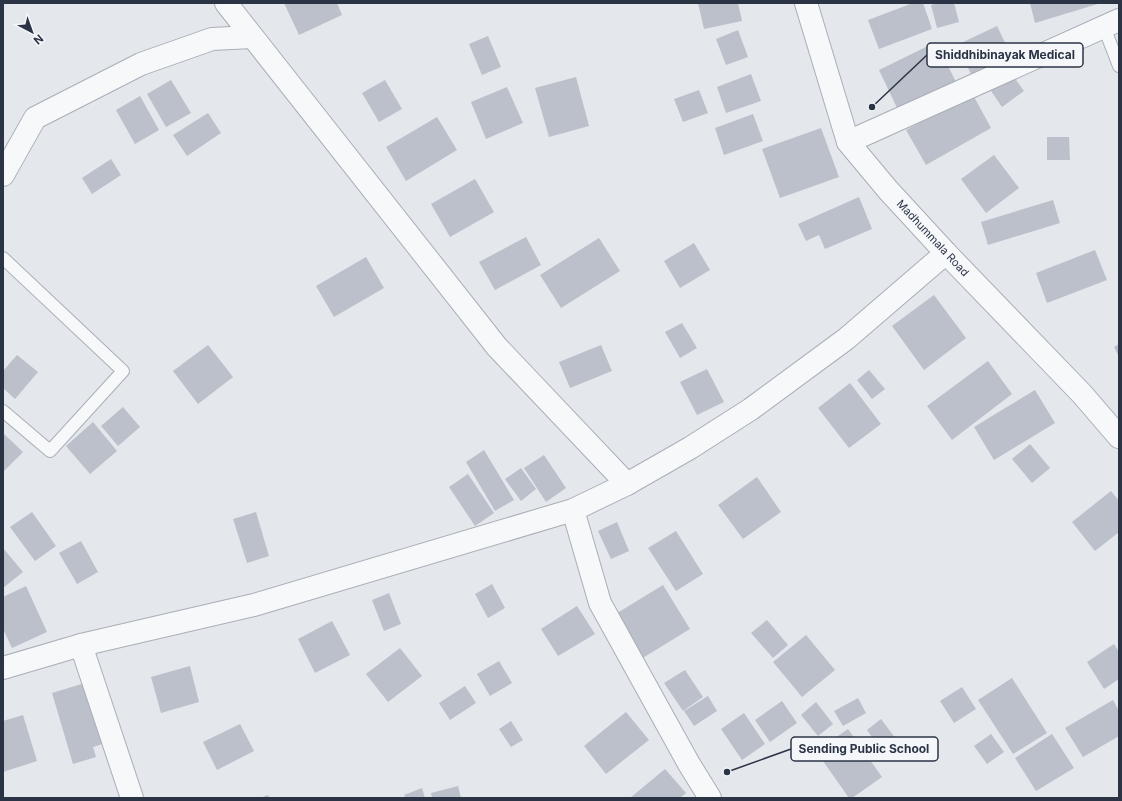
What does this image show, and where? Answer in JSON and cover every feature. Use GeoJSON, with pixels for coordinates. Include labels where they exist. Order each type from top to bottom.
{"type":"FeatureCollection","features":[{"type":"Feature","properties":{"kind":"street"},"geometry":{"type":"LineString","coordinates":[[226,3],[497,347],[627,484]]}},
{"type":"Feature","properties":{"kind":"street","name":"Madhummala Road"},"geometry":{"type":"LineString","coordinates":[[806,3],[848,142],[888,190],[946,253],[1082,394],[1119,437]]}},
{"type":"Feature","properties":{"kind":"street"},"geometry":{"type":"LineString","coordinates":[[848,142],[1112,24]]}},
{"type":"Feature","properties":{"kind":"street"},"geometry":{"type":"LineString","coordinates":[[3,175],[35,118],[141,64],[212,39],[252,37]]}},
{"type":"Feature","properties":{"kind":"street"},"geometry":{"type":"LineString","coordinates":[[3,668],[81,645],[254,605],[573,510],[627,484],[690,448],[751,409],[846,339],[946,253]]}},
{"type":"Feature","properties":{"kind":"street"},"geometry":{"type":"LineString","coordinates":[[573,510],[600,603],[689,764],[710,798]]}},
{"type":"Feature","properties":{"kind":"street"},"geometry":{"type":"LineString","coordinates":[[81,645],[132,798]]}},
{"type":"Feature","properties":{"kind":"lane"},"geometry":{"type":"LineString","coordinates":[[1112,24],[1119,66]]}},
{"type":"Feature","properties":{"kind":"lane"},"geometry":{"type":"LineString","coordinates":[[3,258],[123,371],[50,451],[3,411]]}},
{"type":"Feature","properties":{"kind":"building"},"geometry":{"type":"Polygon","coordinates":[[[284,3],[337,3],[342,15],[299,35],[284,3]]]}},
{"type":"Feature","properties":{"kind":"building"},"geometry":{"type":"Polygon","coordinates":[[[698,3],[738,3],[742,21],[704,29],[698,3]]]}},
{"type":"Feature","properties":{"kind":"building"},"geometry":{"type":"Polygon","coordinates":[[[913,3],[923,3],[932,29],[879,49],[868,20],[913,3]]]}},
{"type":"Feature","properties":{"kind":"building"},"geometry":{"type":"Polygon","coordinates":[[[939,3],[954,3],[959,22],[937,28],[931,5],[939,3]]]}},
{"type":"Feature","properties":{"kind":"building"},"geometry":{"type":"Polygon","coordinates":[[[1030,3],[1101,3],[1035,23],[1030,3]]]}},
{"type":"Feature","properties":{"kind":"building"},"geometry":{"type":"Polygon","coordinates":[[[997,26],[1011,55],[971,74],[957,45],[997,26]]]}},
{"type":"Feature","properties":{"kind":"building"},"geometry":{"type":"Polygon","coordinates":[[[738,30],[748,57],[726,65],[716,39],[738,30]]]}},
{"type":"Feature","properties":{"kind":"building"},"geometry":{"type":"Polygon","coordinates":[[[488,36],[501,67],[482,75],[469,44],[488,36]]]}},
{"type":"Feature","properties":{"kind":"building"},"geometry":{"type":"Polygon","coordinates":[[[936,42],[957,84],[899,112],[879,70],[936,42]]]}},
{"type":"Feature","properties":{"kind":"building"},"geometry":{"type":"Polygon","coordinates":[[[1011,73],[1024,91],[1002,107],[989,88],[1011,73]]]}},
{"type":"Feature","properties":{"kind":"building"},"geometry":{"type":"Polygon","coordinates":[[[751,74],[761,101],[726,113],[717,87],[751,74]]]}},
{"type":"Feature","properties":{"kind":"building"},"geometry":{"type":"Polygon","coordinates":[[[576,77],[589,126],[549,137],[535,88],[576,77]]]}},
{"type":"Feature","properties":{"kind":"building"},"geometry":{"type":"Polygon","coordinates":[[[171,80],[191,113],[166,127],[147,94],[171,80]]]}},
{"type":"Feature","properties":{"kind":"building"},"geometry":{"type":"Polygon","coordinates":[[[385,80],[402,109],[379,122],[362,93],[385,80]]]}},
{"type":"Feature","properties":{"kind":"building"},"geometry":{"type":"Polygon","coordinates":[[[507,87],[523,123],[486,139],[471,102],[507,87]]]}},
{"type":"Feature","properties":{"kind":"building"},"geometry":{"type":"Polygon","coordinates":[[[699,90],[708,113],[683,122],[674,99],[699,90]]]}},
{"type":"Feature","properties":{"kind":"building"},"geometry":{"type":"Polygon","coordinates":[[[972,93],[991,128],[926,165],[906,130],[972,93]]]}},
{"type":"Feature","properties":{"kind":"building"},"geometry":{"type":"Polygon","coordinates":[[[140,96],[159,130],[135,144],[116,110],[140,96]]]}},
{"type":"Feature","properties":{"kind":"building"},"geometry":{"type":"Polygon","coordinates":[[[208,113],[221,133],[187,156],[173,135],[208,113]]]}},
{"type":"Feature","properties":{"kind":"building"},"geometry":{"type":"Polygon","coordinates":[[[753,114],[763,141],[724,155],[715,128],[753,114]]]}},
{"type":"Feature","properties":{"kind":"building"},"geometry":{"type":"Polygon","coordinates":[[[437,117],[457,150],[406,181],[386,147],[437,117]]]}},
{"type":"Feature","properties":{"kind":"building"},"geometry":{"type":"Polygon","coordinates":[[[821,128],[839,177],[780,198],[762,149],[821,128]]]}},
{"type":"Feature","properties":{"kind":"building"},"geometry":{"type":"Polygon","coordinates":[[[1047,137],[1069,137],[1070,160],[1047,160],[1047,137]]]}},
{"type":"Feature","properties":{"kind":"building"},"geometry":{"type":"Polygon","coordinates":[[[994,155],[1019,188],[986,213],[961,179],[994,155]]]}},
{"type":"Feature","properties":{"kind":"building"},"geometry":{"type":"Polygon","coordinates":[[[111,159],[121,175],[92,194],[82,178],[111,159]]]}},
{"type":"Feature","properties":{"kind":"building"},"geometry":{"type":"Polygon","coordinates":[[[475,179],[494,212],[450,237],[431,204],[475,179]]]}},
{"type":"Feature","properties":{"kind":"building"},"geometry":{"type":"Polygon","coordinates":[[[859,197],[872,229],[825,249],[819,235],[806,241],[798,224],[859,197]]]}},
{"type":"Feature","properties":{"kind":"building"},"geometry":{"type":"Polygon","coordinates":[[[1053,200],[1060,223],[988,245],[981,222],[1053,200]]]}},
{"type":"Feature","properties":{"kind":"building"},"geometry":{"type":"Polygon","coordinates":[[[526,237],[541,265],[495,290],[479,262],[526,237]]]}},
{"type":"Feature","properties":{"kind":"building"},"geometry":{"type":"Polygon","coordinates":[[[599,238],[620,271],[561,308],[540,275],[599,238]]]}},
{"type":"Feature","properties":{"kind":"building"},"geometry":{"type":"Polygon","coordinates":[[[694,243],[710,270],[680,288],[664,261],[694,243]]]}},
{"type":"Feature","properties":{"kind":"building"},"geometry":{"type":"Polygon","coordinates":[[[1095,250],[1107,280],[1047,303],[1036,273],[1095,250]]]}},
{"type":"Feature","properties":{"kind":"building"},"geometry":{"type":"Polygon","coordinates":[[[366,257],[384,288],[334,317],[316,286],[366,257]]]}},
{"type":"Feature","properties":{"kind":"building"},"geometry":{"type":"Polygon","coordinates":[[[934,295],[966,338],[924,370],[892,326],[934,295]]]}},
{"type":"Feature","properties":{"kind":"building"},"geometry":{"type":"Polygon","coordinates":[[[682,323],[697,348],[680,358],[665,332],[682,323]]]}},
{"type":"Feature","properties":{"kind":"building"},"geometry":{"type":"Polygon","coordinates":[[[1119,344],[1119,357],[1114,347],[1119,344]]]}},
{"type":"Feature","properties":{"kind":"building"},"geometry":{"type":"Polygon","coordinates":[[[208,345],[233,377],[198,404],[173,371],[208,345]]]}},
{"type":"Feature","properties":{"kind":"building"},"geometry":{"type":"Polygon","coordinates":[[[601,345],[612,371],[570,388],[559,362],[601,345]]]}},
{"type":"Feature","properties":{"kind":"building"},"geometry":{"type":"Polygon","coordinates":[[[17,355],[38,372],[15,399],[3,388],[3,371],[17,355]]]}},
{"type":"Feature","properties":{"kind":"building"},"geometry":{"type":"Polygon","coordinates":[[[988,361],[1012,394],[952,440],[927,406],[988,361]]]}},
{"type":"Feature","properties":{"kind":"building"},"geometry":{"type":"Polygon","coordinates":[[[707,369],[724,402],[697,415],[680,382],[707,369]]]}},
{"type":"Feature","properties":{"kind":"building"},"geometry":{"type":"Polygon","coordinates":[[[869,370],[885,389],[872,399],[857,380],[869,370]]]}},
{"type":"Feature","properties":{"kind":"building"},"geometry":{"type":"Polygon","coordinates":[[[850,383],[881,424],[849,448],[818,408],[850,383]]]}},
{"type":"Feature","properties":{"kind":"building"},"geometry":{"type":"Polygon","coordinates":[[[1035,390],[1055,423],[994,460],[974,427],[1035,390]]]}},
{"type":"Feature","properties":{"kind":"building"},"geometry":{"type":"Polygon","coordinates":[[[123,407],[140,427],[118,446],[101,426],[123,407]]]}},
{"type":"Feature","properties":{"kind":"building"},"geometry":{"type":"Polygon","coordinates":[[[93,422],[117,451],[90,474],[66,446],[93,422]]]}},
{"type":"Feature","properties":{"kind":"building"},"geometry":{"type":"Polygon","coordinates":[[[3,433],[23,452],[3,472],[3,433]]]}},
{"type":"Feature","properties":{"kind":"building"},"geometry":{"type":"Polygon","coordinates":[[[1030,444],[1050,468],[1032,483],[1012,459],[1030,444]]]}},
{"type":"Feature","properties":{"kind":"building"},"geometry":{"type":"Polygon","coordinates":[[[484,450],[514,500],[495,511],[466,462],[484,450]]]}},
{"type":"Feature","properties":{"kind":"building"},"geometry":{"type":"Polygon","coordinates":[[[544,455],[566,488],[546,502],[524,468],[544,455]]]}},
{"type":"Feature","properties":{"kind":"building"},"geometry":{"type":"Polygon","coordinates":[[[521,468],[536,489],[521,501],[505,479],[521,468]]]}},
{"type":"Feature","properties":{"kind":"building"},"geometry":{"type":"Polygon","coordinates":[[[468,474],[494,513],[475,526],[449,487],[468,474]]]}},
{"type":"Feature","properties":{"kind":"building"},"geometry":{"type":"Polygon","coordinates":[[[757,477],[781,512],[743,539],[718,505],[757,477]]]}},
{"type":"Feature","properties":{"kind":"building"},"geometry":{"type":"Polygon","coordinates":[[[1111,491],[1119,501],[1119,532],[1095,551],[1072,522],[1111,491]]]}},
{"type":"Feature","properties":{"kind":"building"},"geometry":{"type":"Polygon","coordinates":[[[32,512],[56,546],[35,561],[10,527],[32,512]]]}},
{"type":"Feature","properties":{"kind":"building"},"geometry":{"type":"Polygon","coordinates":[[[256,512],[269,556],[247,563],[233,519],[256,512]]]}},
{"type":"Feature","properties":{"kind":"building"},"geometry":{"type":"Polygon","coordinates":[[[617,522],[629,551],[611,559],[598,531],[617,522]]]}},
{"type":"Feature","properties":{"kind":"building"},"geometry":{"type":"Polygon","coordinates":[[[676,531],[703,574],[676,591],[648,548],[676,531]]]}},
{"type":"Feature","properties":{"kind":"building"},"geometry":{"type":"Polygon","coordinates":[[[81,541],[98,572],[77,584],[59,553],[81,541]]]}},
{"type":"Feature","properties":{"kind":"building"},"geometry":{"type":"Polygon","coordinates":[[[3,548],[23,572],[3,588],[3,548]]]}},
{"type":"Feature","properties":{"kind":"building"},"geometry":{"type":"Polygon","coordinates":[[[492,584],[505,608],[488,618],[475,594],[492,584]]]}},
{"type":"Feature","properties":{"kind":"building"},"geometry":{"type":"Polygon","coordinates":[[[663,585],[690,629],[641,659],[614,615],[663,585]]]}},
{"type":"Feature","properties":{"kind":"building"},"geometry":{"type":"Polygon","coordinates":[[[26,586],[47,632],[12,648],[3,629],[3,597],[26,586]]]}},
{"type":"Feature","properties":{"kind":"building"},"geometry":{"type":"Polygon","coordinates":[[[389,593],[401,624],[384,631],[372,600],[389,593]]]}},
{"type":"Feature","properties":{"kind":"building"},"geometry":{"type":"Polygon","coordinates":[[[577,606],[595,634],[558,656],[541,629],[577,606]]]}},
{"type":"Feature","properties":{"kind":"building"},"geometry":{"type":"Polygon","coordinates":[[[767,620],[788,645],[773,658],[751,633],[767,620]]]}},
{"type":"Feature","properties":{"kind":"building"},"geometry":{"type":"Polygon","coordinates":[[[332,621],[350,655],[315,673],[298,639],[332,621]]]}},
{"type":"Feature","properties":{"kind":"building"},"geometry":{"type":"Polygon","coordinates":[[[806,635],[835,670],[802,697],[773,662],[806,635]]]}},
{"type":"Feature","properties":{"kind":"building"},"geometry":{"type":"Polygon","coordinates":[[[1114,644],[1119,652],[1119,679],[1104,689],[1087,662],[1114,644]]]}},
{"type":"Feature","properties":{"kind":"building"},"geometry":{"type":"Polygon","coordinates":[[[400,648],[422,676],[388,702],[366,674],[400,648]]]}},
{"type":"Feature","properties":{"kind":"building"},"geometry":{"type":"Polygon","coordinates":[[[499,661],[512,683],[490,696],[477,674],[499,661]]]}},
{"type":"Feature","properties":{"kind":"building"},"geometry":{"type":"Polygon","coordinates":[[[190,666],[199,702],[161,713],[151,677],[190,666]]]}},
{"type":"Feature","properties":{"kind":"building"},"geometry":{"type":"Polygon","coordinates":[[[685,670],[703,697],[683,711],[664,683],[685,670]]]}},
{"type":"Feature","properties":{"kind":"building"},"geometry":{"type":"Polygon","coordinates":[[[1012,678],[1047,733],[1013,754],[978,700],[1012,678]]]}},
{"type":"Feature","properties":{"kind":"building"},"geometry":{"type":"Polygon","coordinates":[[[88,682],[106,743],[93,747],[96,757],[73,764],[52,693],[88,682]]]}},
{"type":"Feature","properties":{"kind":"building"},"geometry":{"type":"Polygon","coordinates":[[[465,686],[476,703],[450,720],[439,703],[465,686]]]}},
{"type":"Feature","properties":{"kind":"building"},"geometry":{"type":"Polygon","coordinates":[[[962,687],[976,709],[954,723],[940,701],[962,687]]]}},
{"type":"Feature","properties":{"kind":"building"},"geometry":{"type":"Polygon","coordinates":[[[708,696],[717,711],[694,726],[684,711],[708,696]]]}},
{"type":"Feature","properties":{"kind":"building"},"geometry":{"type":"Polygon","coordinates":[[[858,698],[866,713],[843,726],[834,711],[858,698]]]}},
{"type":"Feature","properties":{"kind":"building"},"geometry":{"type":"Polygon","coordinates":[[[1113,700],[1119,711],[1119,736],[1083,757],[1065,728],[1113,700]]]}},
{"type":"Feature","properties":{"kind":"building"},"geometry":{"type":"Polygon","coordinates":[[[782,701],[797,723],[770,742],[755,720],[782,701]]]}},
{"type":"Feature","properties":{"kind":"building"},"geometry":{"type":"Polygon","coordinates":[[[816,702],[833,724],[818,736],[801,715],[816,702]]]}},
{"type":"Feature","properties":{"kind":"building"},"geometry":{"type":"Polygon","coordinates":[[[626,712],[649,740],[606,774],[584,746],[626,712]]]}},
{"type":"Feature","properties":{"kind":"building"},"geometry":{"type":"Polygon","coordinates":[[[744,713],[765,744],[742,760],[721,729],[744,713]]]}},
{"type":"Feature","properties":{"kind":"building"},"geometry":{"type":"Polygon","coordinates":[[[23,715],[37,761],[3,772],[3,721],[23,715]]]}},
{"type":"Feature","properties":{"kind":"building"},"geometry":{"type":"Polygon","coordinates":[[[881,719],[899,743],[884,754],[867,730],[881,719]]]}},
{"type":"Feature","properties":{"kind":"building"},"geometry":{"type":"Polygon","coordinates":[[[511,721],[523,740],[511,747],[499,729],[511,721]]]}},
{"type":"Feature","properties":{"kind":"building"},"geometry":{"type":"Polygon","coordinates":[[[240,724],[254,751],[217,770],[203,742],[240,724]]]}},
{"type":"Feature","properties":{"kind":"building"},"geometry":{"type":"Polygon","coordinates":[[[848,729],[882,777],[852,798],[849,798],[816,751],[848,729]]]}},
{"type":"Feature","properties":{"kind":"building"},"geometry":{"type":"Polygon","coordinates":[[[991,734],[1004,752],[987,764],[974,746],[991,734]]]}},
{"type":"Feature","properties":{"kind":"building"},"geometry":{"type":"Polygon","coordinates":[[[1052,734],[1074,768],[1036,791],[1015,758],[1052,734]]]}},
{"type":"Feature","properties":{"kind":"building"},"geometry":{"type":"Polygon","coordinates":[[[665,769],[686,793],[680,798],[630,798],[665,769]]]}},
{"type":"Feature","properties":{"kind":"building"},"geometry":{"type":"Polygon","coordinates":[[[458,786],[461,798],[432,798],[431,793],[458,786]]]}},
{"type":"Feature","properties":{"kind":"building"},"geometry":{"type":"Polygon","coordinates":[[[422,788],[425,798],[406,798],[404,795],[422,788]]]}},
{"type":"Feature","properties":{"kind":"building"},"geometry":{"type":"Polygon","coordinates":[[[268,795],[269,798],[260,798],[268,795]]]}},
{"type":"Feature","properties":{"kind":"place","name":"Shiddhibinayak Medical"},"geometry":{"type":"Point","coordinates":[872,107]}},
{"type":"Feature","properties":{"kind":"place","name":"Sending Public School"},"geometry":{"type":"Point","coordinates":[727,772]}}]}
